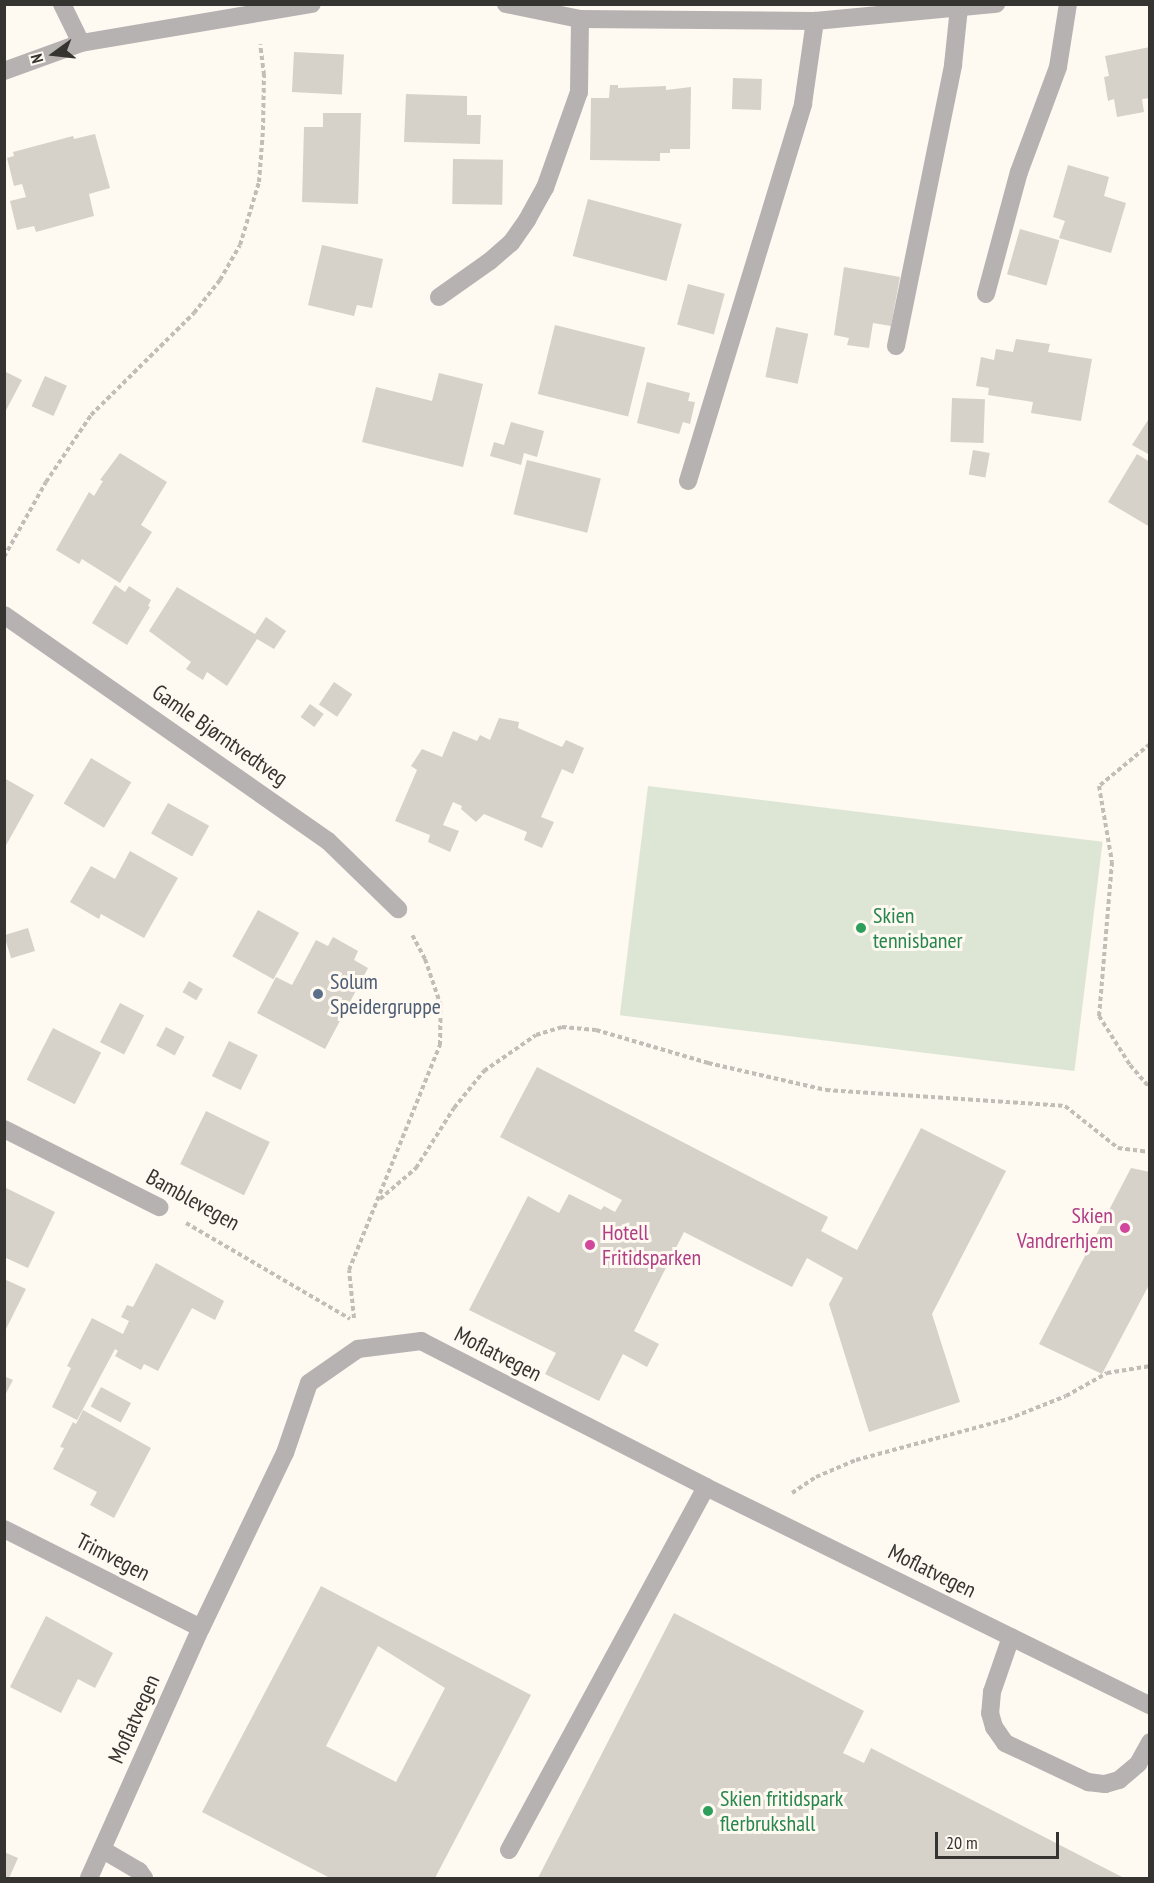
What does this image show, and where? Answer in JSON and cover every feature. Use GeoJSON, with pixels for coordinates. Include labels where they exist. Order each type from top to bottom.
{"type":"FeatureCollection","features":[{"type":"Feature","properties":{"kind":"street"},"geometry":{"type":"LineString","coordinates":[[62,4],[81,43]]}},
{"type":"Feature","properties":{"kind":"street"},"geometry":{"type":"LineString","coordinates":[[4,71],[81,43],[312,4]]}},
{"type":"Feature","properties":{"kind":"street"},"geometry":{"type":"LineString","coordinates":[[506,4],[580,19],[816,21],[996,4]]}},
{"type":"Feature","properties":{"kind":"street"},"geometry":{"type":"LineString","coordinates":[[986,294],[1019,172],[1058,67],[1068,4]]}},
{"type":"Feature","properties":{"kind":"street"},"geometry":{"type":"LineString","coordinates":[[896,346],[951,76],[958,8]]}},
{"type":"Feature","properties":{"kind":"street"},"geometry":{"type":"LineString","coordinates":[[439,297],[490,261],[511,243],[545,188],[579,92],[580,19]]}},
{"type":"Feature","properties":{"kind":"street"},"geometry":{"type":"LineString","coordinates":[[688,481],[803,104],[816,21]]}},
{"type":"Feature","properties":{"kind":"street","name":"Gamle Bjørntvedtveg"},"geometry":{"type":"LineString","coordinates":[[4,615],[328,841],[398,909]]}},
{"type":"Feature","properties":{"kind":"street","name":"Bamblevegen"},"geometry":{"type":"LineString","coordinates":[[4,1129],[159,1207]]}},
{"type":"Feature","properties":{"kind":"street","name":"Moflatvegen"},"geometry":{"type":"LineString","coordinates":[[89,1878],[201,1628],[285,1453],[309,1383],[358,1349],[421,1341],[706,1487],[1149,1705]]}},
{"type":"Feature","properties":{"kind":"street"},"geometry":{"type":"LineString","coordinates":[[509,1850],[706,1487]]}},
{"type":"Feature","properties":{"kind":"street","name":"Trimvegen"},"geometry":{"type":"LineString","coordinates":[[4,1529],[201,1628]]}},
{"type":"Feature","properties":{"kind":"street"},"geometry":{"type":"LineString","coordinates":[[1011,1637],[992,1692],[990,1713],[994,1727],[1005,1743],[1088,1782],[1105,1784],[1119,1780],[1138,1764],[1149,1742]]}},
{"type":"Feature","properties":{"kind":"street"},"geometry":{"type":"LineString","coordinates":[[102,1850],[139,1871],[144,1878]]}},
{"type":"Feature","properties":{"kind":"path"},"geometry":{"type":"LineString","coordinates":[[4,557],[46,482],[91,415],[194,314],[220,280],[240,245],[259,182],[263,130],[264,75],[256,14]]}},
{"type":"Feature","properties":{"kind":"path"},"geometry":{"type":"LineString","coordinates":[[1149,744],[1099,786],[1112,862],[1099,1016],[1130,1065],[1149,1088]]}},
{"type":"Feature","properties":{"kind":"path"},"geometry":{"type":"LineString","coordinates":[[380,1199],[440,1045],[441,1006],[425,959],[398,909]]}},
{"type":"Feature","properties":{"kind":"path"},"geometry":{"type":"LineString","coordinates":[[380,1199],[416,1168],[454,1108],[484,1071],[536,1035],[562,1027],[596,1029],[708,1063],[826,1090],[1065,1106],[1118,1148],[1149,1152]]}},
{"type":"Feature","properties":{"kind":"path","name":"Bamblevegen"},"geometry":{"type":"LineString","coordinates":[[159,1207],[355,1321],[349,1270],[380,1199]]}},
{"type":"Feature","properties":{"kind":"path"},"geometry":{"type":"LineString","coordinates":[[761,1514],[816,1477],[856,1461],[1008,1419],[1066,1396],[1107,1372],[1149,1366]]}},
{"type":"Feature","properties":{"kind":"green space","name":"Skien tennisbaner"},"geometry":{"type":"Polygon","coordinates":[[[648,786],[1103,842],[1074,1071],[620,1015],[648,786]]]}},
{"type":"Feature","properties":{"kind":"building"},"geometry":{"type":"Polygon","coordinates":[[[1150,47],[1150,98],[1142,99],[1144,112],[1117,117],[1114,99],[1108,101],[1104,77],[1109,76],[1105,56],[1150,47]]]}},
{"type":"Feature","properties":{"kind":"building"},"geometry":{"type":"Polygon","coordinates":[[[294,52],[344,55],[342,95],[292,92],[294,52]]]}},
{"type":"Feature","properties":{"kind":"building"},"geometry":{"type":"Polygon","coordinates":[[[733,78],[762,79],[761,110],[732,109],[733,78]]]}},
{"type":"Feature","properties":{"kind":"building"},"geometry":{"type":"Polygon","coordinates":[[[610,85],[618,85],[618,88],[666,86],[666,90],[691,87],[690,149],[670,149],[670,153],[660,153],[660,161],[590,160],[591,98],[609,98],[610,85]]]}},
{"type":"Feature","properties":{"kind":"building"},"geometry":{"type":"Polygon","coordinates":[[[406,94],[467,96],[467,115],[481,115],[480,144],[404,142],[406,94]]]}},
{"type":"Feature","properties":{"kind":"building"},"geometry":{"type":"Polygon","coordinates":[[[323,113],[361,113],[358,204],[302,202],[304,127],[323,127],[323,113]]]}},
{"type":"Feature","properties":{"kind":"building"},"geometry":{"type":"Polygon","coordinates":[[[95,134],[110,188],[89,194],[94,216],[36,232],[34,226],[17,230],[10,201],[26,197],[22,184],[14,186],[7,158],[14,156],[13,152],[73,136],[74,139],[95,134]]]}},
{"type":"Feature","properties":{"kind":"building"},"geometry":{"type":"Polygon","coordinates":[[[453,159],[503,160],[502,205],[452,204],[453,159]]]}},
{"type":"Feature","properties":{"kind":"building"},"geometry":{"type":"Polygon","coordinates":[[[1068,165],[1109,177],[1104,196],[1126,203],[1111,253],[1059,238],[1065,221],[1053,217],[1068,165]]]}},
{"type":"Feature","properties":{"kind":"building"},"geometry":{"type":"Polygon","coordinates":[[[588,199],[682,224],[666,281],[573,256],[588,199]]]}},
{"type":"Feature","properties":{"kind":"building"},"geometry":{"type":"Polygon","coordinates":[[[1020,229],[1059,240],[1046,285],[1007,274],[1020,229]]]}},
{"type":"Feature","properties":{"kind":"building"},"geometry":{"type":"Polygon","coordinates":[[[322,245],[383,259],[372,308],[357,305],[354,316],[308,305],[322,245]]]}},
{"type":"Feature","properties":{"kind":"building"},"geometry":{"type":"Polygon","coordinates":[[[844,267],[900,277],[891,326],[873,323],[869,348],[847,345],[849,338],[834,335],[844,267]]]}},
{"type":"Feature","properties":{"kind":"building"},"geometry":{"type":"Polygon","coordinates":[[[688,284],[725,294],[714,334],[677,325],[688,284]]]}},
{"type":"Feature","properties":{"kind":"building"},"geometry":{"type":"Polygon","coordinates":[[[555,325],[645,347],[628,416],[538,394],[555,325]]]}},
{"type":"Feature","properties":{"kind":"building"},"geometry":{"type":"Polygon","coordinates":[[[776,327],[808,334],[798,384],[765,377],[776,327]]]}},
{"type":"Feature","properties":{"kind":"building"},"geometry":{"type":"Polygon","coordinates":[[[1016,339],[1050,344],[1048,352],[1092,359],[1081,421],[1031,413],[1033,402],[988,395],[989,388],[976,386],[981,357],[994,360],[996,349],[1013,352],[1016,339]]]}},
{"type":"Feature","properties":{"kind":"building"},"geometry":{"type":"Polygon","coordinates":[[[4,371],[22,380],[4,414],[4,371]]]}},
{"type":"Feature","properties":{"kind":"building"},"geometry":{"type":"Polygon","coordinates":[[[439,373],[483,384],[463,467],[362,442],[376,387],[432,401],[439,373]]]}},
{"type":"Feature","properties":{"kind":"building"},"geometry":{"type":"Polygon","coordinates":[[[45,376],[67,386],[54,416],[32,406],[45,376]]]}},
{"type":"Feature","properties":{"kind":"building"},"geometry":{"type":"Polygon","coordinates":[[[647,382],[690,393],[688,401],[695,402],[690,424],[683,422],[679,434],[637,423],[647,382]]]}},
{"type":"Feature","properties":{"kind":"building"},"geometry":{"type":"Polygon","coordinates":[[[952,398],[985,399],[983,443],[950,442],[952,398]]]}},
{"type":"Feature","properties":{"kind":"building"},"geometry":{"type":"Polygon","coordinates":[[[1148,420],[1150,421],[1150,455],[1132,445],[1148,420]]]}},
{"type":"Feature","properties":{"kind":"building"},"geometry":{"type":"Polygon","coordinates":[[[511,422],[544,431],[537,457],[524,453],[521,465],[490,456],[494,442],[504,445],[511,422]]]}},
{"type":"Feature","properties":{"kind":"building"},"geometry":{"type":"Polygon","coordinates":[[[973,450],[990,453],[985,478],[969,475],[973,450]]]}},
{"type":"Feature","properties":{"kind":"building"},"geometry":{"type":"Polygon","coordinates":[[[120,453],[167,482],[141,525],[152,532],[120,583],[82,559],[79,564],[56,550],[89,492],[94,496],[103,481],[100,480],[120,453]]]}},
{"type":"Feature","properties":{"kind":"building"},"geometry":{"type":"Polygon","coordinates":[[[1137,454],[1150,462],[1150,527],[1108,502],[1137,454]]]}},
{"type":"Feature","properties":{"kind":"building"},"geometry":{"type":"Polygon","coordinates":[[[527,460],[601,478],[587,533],[513,514],[527,460]]]}},
{"type":"Feature","properties":{"kind":"building"},"geometry":{"type":"Polygon","coordinates":[[[115,585],[125,592],[129,586],[151,600],[148,606],[150,607],[127,645],[92,623],[115,585]]]}},
{"type":"Feature","properties":{"kind":"building"},"geometry":{"type":"Polygon","coordinates":[[[177,587],[255,634],[266,617],[286,631],[274,649],[257,639],[227,686],[207,672],[203,680],[186,669],[191,662],[149,631],[177,587]]]}},
{"type":"Feature","properties":{"kind":"building"},"geometry":{"type":"Polygon","coordinates":[[[334,682],[352,694],[337,717],[319,704],[334,682]]]}},
{"type":"Feature","properties":{"kind":"building"},"geometry":{"type":"Polygon","coordinates":[[[310,704],[324,714],[314,727],[301,717],[310,704]]]}},
{"type":"Feature","properties":{"kind":"building"},"geometry":{"type":"Polygon","coordinates":[[[499,718],[519,722],[518,728],[562,747],[566,740],[584,748],[573,774],[562,769],[541,817],[554,822],[542,848],[524,840],[527,832],[484,814],[476,822],[461,809],[462,806],[453,802],[443,825],[459,831],[450,852],[428,842],[430,835],[395,821],[417,770],[411,766],[422,749],[442,757],[453,731],[477,741],[480,735],[490,740],[499,718]]]}},
{"type":"Feature","properties":{"kind":"building"},"geometry":{"type":"Polygon","coordinates":[[[91,758],[131,782],[104,828],[64,803],[91,758]]]}},
{"type":"Feature","properties":{"kind":"building"},"geometry":{"type":"Polygon","coordinates":[[[4,778],[34,795],[4,849],[4,778]]]}},
{"type":"Feature","properties":{"kind":"building"},"geometry":{"type":"Polygon","coordinates":[[[168,803],[209,826],[192,856],[151,834],[168,803]]]}},
{"type":"Feature","properties":{"kind":"building"},"geometry":{"type":"Polygon","coordinates":[[[130,851],[178,878],[144,938],[101,914],[99,919],[70,902],[91,866],[115,879],[130,851]]]}},
{"type":"Feature","properties":{"kind":"building"},"geometry":{"type":"Polygon","coordinates":[[[258,910],[299,933],[273,979],[232,956],[258,910]]]}},
{"type":"Feature","properties":{"kind":"building"},"geometry":{"type":"Polygon","coordinates":[[[28,928],[35,951],[11,958],[4,935],[28,928]]]}},
{"type":"Feature","properties":{"kind":"building"},"geometry":{"type":"Polygon","coordinates":[[[333,937],[358,951],[354,960],[368,968],[325,1049],[257,1013],[276,977],[292,985],[316,940],[328,946],[333,937]]]}},
{"type":"Feature","properties":{"kind":"building"},"geometry":{"type":"Polygon","coordinates":[[[189,981],[203,989],[196,1000],[182,992],[189,981]]]}},
{"type":"Feature","properties":{"kind":"building"},"geometry":{"type":"Polygon","coordinates":[[[120,1003],[144,1015],[124,1054],[100,1042],[120,1003]]]}},
{"type":"Feature","properties":{"kind":"building"},"geometry":{"type":"Polygon","coordinates":[[[166,1027],[185,1037],[175,1055],[156,1046],[166,1027]]]}},
{"type":"Feature","properties":{"kind":"building"},"geometry":{"type":"Polygon","coordinates":[[[53,1028],[101,1053],[75,1104],[27,1080],[53,1028]]]}},
{"type":"Feature","properties":{"kind":"building"},"geometry":{"type":"Polygon","coordinates":[[[229,1041],[258,1055],[241,1090],[212,1076],[229,1041]]]}},
{"type":"Feature","properties":{"kind":"building","name":"Hotell Fritidsparken"},"geometry":{"type":"Polygon","coordinates":[[[537,1067],[828,1217],[821,1231],[857,1250],[921,1128],[1006,1171],[932,1314],[960,1402],[869,1432],[829,1304],[843,1278],[807,1258],[792,1287],[684,1232],[634,1331],[659,1344],[647,1367],[623,1354],[599,1401],[545,1374],[556,1353],[469,1310],[528,1196],[559,1213],[569,1194],[601,1210],[604,1206],[615,1212],[622,1200],[500,1137],[537,1067]]]}},
{"type":"Feature","properties":{"kind":"building"},"geometry":{"type":"Polygon","coordinates":[[[206,1111],[270,1142],[244,1195],[180,1164],[206,1111]]]}},
{"type":"Feature","properties":{"kind":"building","name":"Skien Vandrerhjem"},"geometry":{"type":"Polygon","coordinates":[[[1131,1168],[1150,1172],[1150,1283],[1102,1374],[1039,1344],[1131,1168]]]}},
{"type":"Feature","properties":{"kind":"building"},"geometry":{"type":"Polygon","coordinates":[[[4,1187],[55,1212],[28,1268],[4,1257],[4,1187]]]}},
{"type":"Feature","properties":{"kind":"building"},"geometry":{"type":"Polygon","coordinates":[[[156,1263],[224,1301],[215,1320],[192,1308],[158,1371],[144,1364],[141,1370],[115,1356],[118,1351],[115,1349],[77,1420],[52,1407],[71,1368],[67,1366],[92,1318],[123,1334],[129,1321],[121,1317],[127,1305],[133,1307],[156,1263]]]}},
{"type":"Feature","properties":{"kind":"building"},"geometry":{"type":"Polygon","coordinates":[[[4,1279],[26,1289],[6,1329],[4,1329],[4,1279]]]}},
{"type":"Feature","properties":{"kind":"building"},"geometry":{"type":"Polygon","coordinates":[[[4,1376],[13,1380],[4,1397],[4,1376]]]}},
{"type":"Feature","properties":{"kind":"building"},"geometry":{"type":"Polygon","coordinates":[[[101,1387],[131,1403],[121,1422],[91,1406],[101,1387]]]}},
{"type":"Feature","properties":{"kind":"building"},"geometry":{"type":"Polygon","coordinates":[[[83,1410],[151,1448],[114,1518],[90,1505],[97,1492],[53,1469],[64,1448],[60,1447],[73,1422],[76,1424],[83,1410]]]}},
{"type":"Feature","properties":{"kind":"building"},"geometry":{"type":"Polygon","coordinates":[[[321,1586],[531,1695],[435,1878],[330,1878],[202,1812],[321,1586]],[[378,1646],[326,1746],[396,1782],[445,1688],[378,1646]]]}},
{"type":"Feature","properties":{"kind":"building"},"geometry":{"type":"Polygon","coordinates":[[[674,1613],[864,1711],[843,1753],[864,1763],[871,1748],[1124,1878],[538,1878],[674,1613]]]}},
{"type":"Feature","properties":{"kind":"building"},"geometry":{"type":"Polygon","coordinates":[[[46,1616],[113,1653],[95,1688],[78,1679],[61,1713],[10,1687],[46,1616]]]}},
{"type":"Feature","properties":{"kind":"building"},"geometry":{"type":"Polygon","coordinates":[[[4,1852],[18,1858],[9,1878],[4,1878],[4,1852]]]}},
{"type":"Feature","properties":{"kind":"place","name":"Skien tennisbaner"},"geometry":{"type":"Point","coordinates":[861,928]}},
{"type":"Feature","properties":{"kind":"place","name":"Solum Speidergruppe"},"geometry":{"type":"Point","coordinates":[318,994]}},
{"type":"Feature","properties":{"kind":"place","name":"Skien Vandrerhjem"},"geometry":{"type":"Point","coordinates":[1125,1228]}},
{"type":"Feature","properties":{"kind":"place","name":"Hotell Fritidsparken"},"geometry":{"type":"Point","coordinates":[590,1245]}},
{"type":"Feature","properties":{"kind":"place","name":"Skien fritidspark flerbrukshall"},"geometry":{"type":"Point","coordinates":[708,1811]}}]}
